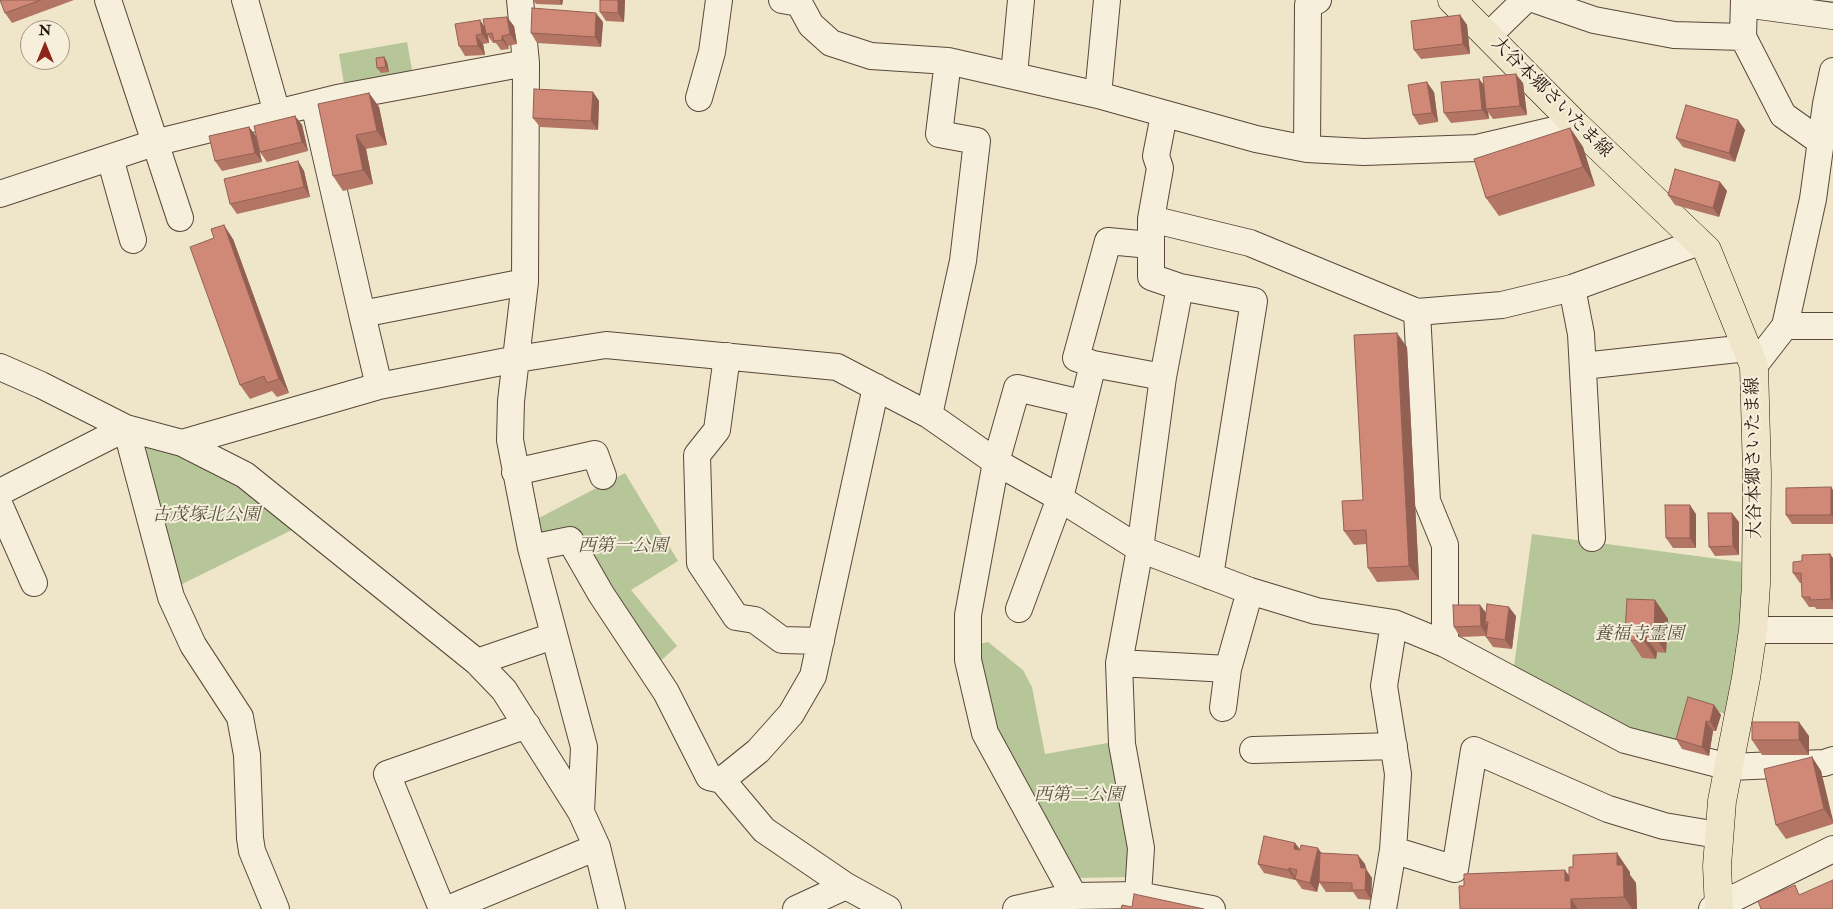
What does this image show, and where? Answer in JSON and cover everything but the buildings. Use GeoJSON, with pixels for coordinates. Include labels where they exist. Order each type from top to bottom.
{"type":"FeatureCollection","features":[{"type":"Feature","properties":{"kind":"main road","name":"大谷本郷さいたま線"},"geometry":{"type":"LineString","coordinates":[[1452,0],[1576,125],[1707,250],[1750,357],[1757,482],[1756,584],[1753,630],[1718,835],[1717,908]]}},
{"type":"Feature","properties":{"kind":"street"},"geometry":{"type":"LineString","coordinates":[[108,0],[180,218]]}},
{"type":"Feature","properties":{"kind":"street"},"geometry":{"type":"LineString","coordinates":[[244,0],[277,113]]}},
{"type":"Feature","properties":{"kind":"street"},"geometry":{"type":"LineString","coordinates":[[520,0],[526,62],[525,282],[511,401],[510,440],[531,548],[584,747],[581,812]]}},
{"type":"Feature","properties":{"kind":"street"},"geometry":{"type":"LineString","coordinates":[[699,98],[712,52],[719,0]]}},
{"type":"Feature","properties":{"kind":"street"},"geometry":{"type":"LineString","coordinates":[[782,0],[799,3],[811,25],[830,43],[870,56],[948,61],[1014,75],[1098,95],[1164,115],[1256,139],[1306,149],[1364,152],[1477,148],[1576,125]]}},
{"type":"Feature","properties":{"kind":"street"},"geometry":{"type":"LineString","coordinates":[[1014,75],[1021,0]]}},
{"type":"Feature","properties":{"kind":"street"},"geometry":{"type":"LineString","coordinates":[[1098,95],[1107,0]]}},
{"type":"Feature","properties":{"kind":"street"},"geometry":{"type":"LineString","coordinates":[[1306,149],[1308,5],[1318,0]]}},
{"type":"Feature","properties":{"kind":"street"},"geometry":{"type":"LineString","coordinates":[[1488,36],[1525,0]]}},
{"type":"Feature","properties":{"kind":"street"},"geometry":{"type":"LineString","coordinates":[[1536,0],[1594,20],[1612,24],[1674,35],[1743,37]]}},
{"type":"Feature","properties":{"kind":"street"},"geometry":{"type":"LineString","coordinates":[[1821,142],[1783,115],[1743,37],[1744,2],[1833,16]]}},
{"type":"Feature","properties":{"kind":"street"},"geometry":{"type":"LineString","coordinates":[[929,415],[963,261],[977,141],[939,134],[948,61]]}},
{"type":"Feature","properties":{"kind":"street"},"geometry":{"type":"LineString","coordinates":[[0,194],[154,143],[314,104],[526,62]]}},
{"type":"Feature","properties":{"kind":"street"},"geometry":{"type":"LineString","coordinates":[[1583,366],[1750,357],[1785,326],[1813,199],[1833,71]]}},
{"type":"Feature","properties":{"kind":"street"},"geometry":{"type":"LineString","coordinates":[[314,104],[379,386]]}},
{"type":"Feature","properties":{"kind":"street"},"geometry":{"type":"LineString","coordinates":[[1164,115],[1156,156],[1160,168],[1151,219],[1151,278],[1180,287],[1254,301],[1210,576]]}},
{"type":"Feature","properties":{"kind":"street"},"geometry":{"type":"LineString","coordinates":[[110,158],[133,240]]}},
{"type":"Feature","properties":{"kind":"street"},"geometry":{"type":"LineString","coordinates":[[1151,219],[1250,243],[1417,312],[1502,305],[1572,288],[1700,242]]}},
{"type":"Feature","properties":{"kind":"street"},"geometry":{"type":"LineString","coordinates":[[1150,246],[1108,241],[1076,358],[1093,364],[1164,376]]}},
{"type":"Feature","properties":{"kind":"street"},"geometry":{"type":"LineString","coordinates":[[362,314],[525,282]]}},
{"type":"Feature","properties":{"kind":"street"},"geometry":{"type":"LineString","coordinates":[[1138,895],[1141,848],[1122,744],[1118,663],[1140,549],[1164,376],[1180,287]]}},
{"type":"Feature","properties":{"kind":"street"},"geometry":{"type":"LineString","coordinates":[[1572,288],[1581,334],[1592,538]]}},
{"type":"Feature","properties":{"kind":"street"},"geometry":{"type":"LineString","coordinates":[[1417,312],[1427,501],[1445,545],[1445,644]]}},
{"type":"Feature","properties":{"kind":"street"},"geometry":{"type":"LineString","coordinates":[[1785,326],[1833,326]]}},
{"type":"Feature","properties":{"kind":"street"},"geometry":{"type":"LineString","coordinates":[[182,443],[379,386],[606,344],[837,367],[929,415],[996,462],[1060,498],[1140,549],[1250,591],[1316,611],[1394,624],[1445,644],[1625,740],[1729,767],[1824,763],[1833,760]]}},
{"type":"Feature","properties":{"kind":"street"},"geometry":{"type":"LineString","coordinates":[[727,356],[717,430],[697,455],[700,564],[736,617],[755,620],[782,640],[821,641]]}},
{"type":"Feature","properties":{"kind":"street"},"geometry":{"type":"LineString","coordinates":[[1019,609],[1060,498],[1081,404],[1093,364]]}},
{"type":"Feature","properties":{"kind":"street"},"geometry":{"type":"LineString","coordinates":[[0,367],[41,385],[126,428],[182,443],[245,474],[477,662],[504,690],[581,812],[597,847],[612,909]]}},
{"type":"Feature","properties":{"kind":"street"},"geometry":{"type":"LineString","coordinates":[[722,780],[758,751],[791,714],[813,676],[876,387]]}},
{"type":"Feature","properties":{"kind":"street"},"geometry":{"type":"LineString","coordinates":[[1074,896],[985,733],[968,660],[968,615],[996,462],[1017,388],[1081,404]]}},
{"type":"Feature","properties":{"kind":"street"},"geometry":{"type":"LineString","coordinates":[[0,492],[126,428]]}},
{"type":"Feature","properties":{"kind":"street"},"geometry":{"type":"LineString","coordinates":[[126,428],[171,596],[193,645],[240,717],[247,755],[252,851],[276,909]]}},
{"type":"Feature","properties":{"kind":"street"},"geometry":{"type":"LineString","coordinates":[[515,472],[594,454],[603,476]]}},
{"type":"Feature","properties":{"kind":"street"},"geometry":{"type":"LineString","coordinates":[[0,506],[34,583]]}},
{"type":"Feature","properties":{"kind":"street"},"geometry":{"type":"LineString","coordinates":[[531,548],[570,540],[601,594],[666,692],[709,777],[722,780],[764,830],[846,886],[888,909]]}},
{"type":"Feature","properties":{"kind":"street"},"geometry":{"type":"LineString","coordinates":[[1223,708],[1228,669],[1250,591]]}},
{"type":"Feature","properties":{"kind":"street"},"geometry":{"type":"LineString","coordinates":[[1383,909],[1392,850],[1398,774],[1384,686],[1394,624]]}},
{"type":"Feature","properties":{"kind":"street"},"geometry":{"type":"LineString","coordinates":[[1753,630],[1833,630]]}},
{"type":"Feature","properties":{"kind":"street"},"geometry":{"type":"LineString","coordinates":[[477,662],[554,636]]}},
{"type":"Feature","properties":{"kind":"street"},"geometry":{"type":"LineString","coordinates":[[1118,663],[1228,669]]}},
{"type":"Feature","properties":{"kind":"street"},"geometry":{"type":"LineString","coordinates":[[442,909],[386,774],[527,724]]}},
{"type":"Feature","properties":{"kind":"street"},"geometry":{"type":"LineString","coordinates":[[1253,750],[1394,746]]}},
{"type":"Feature","properties":{"kind":"street"},"geometry":{"type":"LineString","coordinates":[[1392,850],[1455,869],[1474,750],[1608,809],[1664,826],[1718,835]]}},
{"type":"Feature","properties":{"kind":"street"},"geometry":{"type":"LineString","coordinates":[[448,909],[597,847]]}},
{"type":"Feature","properties":{"kind":"street"},"geometry":{"type":"LineString","coordinates":[[1717,908],[1833,849]]}},
{"type":"Feature","properties":{"kind":"street"},"geometry":{"type":"LineString","coordinates":[[796,909],[846,886]]}},
{"type":"Feature","properties":{"kind":"street"},"geometry":{"type":"LineString","coordinates":[[1016,909],[1074,896],[1138,895],[1212,909]]}},
{"type":"Feature","properties":{"kind":"green space"},"geometry":{"type":"Polygon","coordinates":[[[407,42],[413,75],[345,90],[339,54],[407,42]]]}},
{"type":"Feature","properties":{"kind":"green space","name":"古茂塚北公園"},"geometry":{"type":"Polygon","coordinates":[[[132,435],[243,478],[302,525],[174,588],[132,435]]]}},
{"type":"Feature","properties":{"kind":"green space","name":"西第一公園"},"geometry":{"type":"Polygon","coordinates":[[[625,473],[678,561],[631,590],[677,646],[653,668],[572,536],[542,541],[537,519],[625,473]]]}},
{"type":"Feature","properties":{"kind":"green space","name":"養福寺霊園"},"geometry":{"type":"Polygon","coordinates":[[[1532,534],[1741,562],[1742,632],[1728,715],[1693,703],[1681,743],[1627,728],[1514,666],[1532,534]]]}},
{"type":"Feature","properties":{"kind":"green space","name":"西第二公園"},"geometry":{"type":"Polygon","coordinates":[[[988,642],[1023,670],[1032,687],[1045,754],[1113,742],[1132,877],[1075,878],[993,730],[974,645],[988,642]]]}}]}
